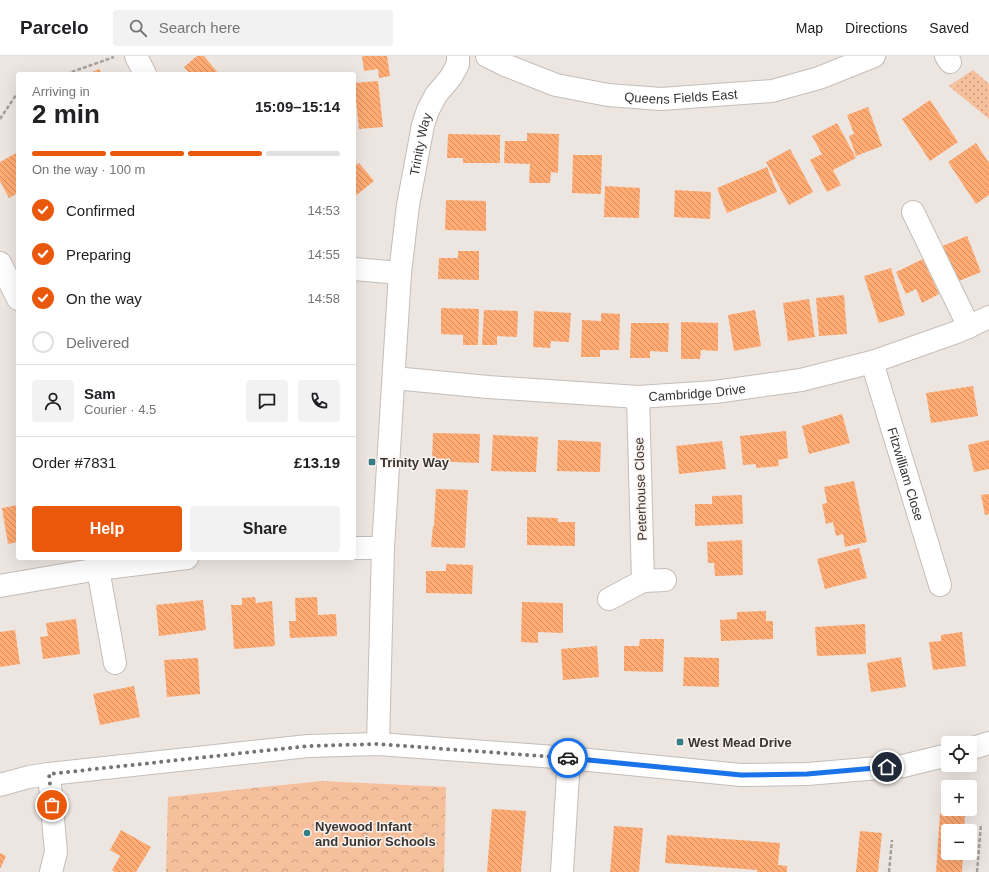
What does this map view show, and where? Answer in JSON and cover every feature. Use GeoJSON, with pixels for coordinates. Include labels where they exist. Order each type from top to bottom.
{"type":"FeatureCollection","features":[{"type":"Feature","properties":{"kind":"street"},"geometry":{"type":"LineString","coordinates":[[136,56],[144,72]]}},
{"type":"Feature","properties":{"kind":"street","name":"Trinity Way"},"geometry":{"type":"LineString","coordinates":[[378,744],[384,548],[400,273],[408,205],[423,126],[428,110],[436,95],[451,77],[458,64],[458,56]]}},
{"type":"Feature","properties":{"kind":"street","name":"Queens Fields East"},"geometry":{"type":"LineString","coordinates":[[487,56],[505,65],[556,85],[608,96],[661,98],[772,91],[819,78],[874,56]]}},
{"type":"Feature","properties":{"kind":"street"},"geometry":{"type":"LineString","coordinates":[[913,212],[969,327]]}},
{"type":"Feature","properties":{"kind":"street"},"geometry":{"type":"LineString","coordinates":[[0,263],[16,295]]}},
{"type":"Feature","properties":{"kind":"street"},"geometry":{"type":"LineString","coordinates":[[356,269],[400,273]]}},
{"type":"Feature","properties":{"kind":"street","name":"Cambridge Drive"},"geometry":{"type":"LineString","coordinates":[[394,378],[488,387],[638,397],[715,392],[801,380],[872,362],[957,332],[989,317]]}},
{"type":"Feature","properties":{"kind":"street","name":"Fitzwilliam Close"},"geometry":{"type":"LineString","coordinates":[[872,362],[940,585]]}},
{"type":"Feature","properties":{"kind":"street","name":"Peterhouse Close"},"geometry":{"type":"LineString","coordinates":[[638,397],[643,581]]}},
{"type":"Feature","properties":{"kind":"street"},"geometry":{"type":"LineString","coordinates":[[356,548],[384,548]]}},
{"type":"Feature","properties":{"kind":"street"},"geometry":{"type":"LineString","coordinates":[[0,586],[98,569],[162,560]]}},
{"type":"Feature","properties":{"kind":"street"},"geometry":{"type":"LineString","coordinates":[[98,569],[115,663]]}},
{"type":"Feature","properties":{"kind":"street"},"geometry":{"type":"LineString","coordinates":[[609,599],[643,581],[665,580]]}},
{"type":"Feature","properties":{"kind":"street"},"geometry":{"type":"LineString","coordinates":[[977,747],[989,743]]}},
{"type":"Feature","properties":{"kind":"street"},"geometry":{"type":"LineString","coordinates":[[0,785],[29,777],[49,774],[308,746],[378,744],[569,758],[741,775],[807,774],[903,766],[941,758]]}},
{"type":"Feature","properties":{"kind":"street"},"geometry":{"type":"LineString","coordinates":[[562,872],[569,758]]}},
{"type":"Feature","properties":{"kind":"street"},"geometry":{"type":"LineString","coordinates":[[49,774],[56,852],[51,872]]}},
{"type":"Feature","properties":{"kind":"path"},"geometry":{"type":"LineString","coordinates":[[72,72],[117,56]]}},
{"type":"Feature","properties":{"kind":"path"},"geometry":{"type":"LineString","coordinates":[[0,119],[16,95]]}},
{"type":"Feature","properties":{"kind":"path"},"geometry":{"type":"LineString","coordinates":[[977,872],[980,824]]}},
{"type":"Feature","properties":{"kind":"path"},"geometry":{"type":"LineString","coordinates":[[889,872],[892,840]]}},
{"type":"Feature","properties":{"kind":"green space"},"geometry":{"type":"Polygon","coordinates":[[[973,70],[989,84],[989,119],[949,86],[973,70]]]}},
{"type":"Feature","properties":{"kind":"green space","name":"Nyewood Infant and Junior Schools"},"geometry":{"type":"Polygon","coordinates":[[[322,781],[446,787],[444,872],[166,872],[168,797],[322,781]]]}},
{"type":"Feature","properties":{"kind":"building"},"geometry":{"type":"Polygon","coordinates":[[[197,56],[204,56],[217,72],[188,72],[184,67],[197,56]]]}},
{"type":"Feature","properties":{"kind":"building"},"geometry":{"type":"Polygon","coordinates":[[[362,56],[387,56],[390,76],[379,78],[378,69],[364,71],[362,56]]]}},
{"type":"Feature","properties":{"kind":"building"},"geometry":{"type":"Polygon","coordinates":[[[99,69],[101,72],[92,72],[99,69]]]}},
{"type":"Feature","properties":{"kind":"building"},"geometry":{"type":"Polygon","coordinates":[[[378,81],[383,127],[359,129],[356,101],[356,83],[378,81]]]}},
{"type":"Feature","properties":{"kind":"building"},"geometry":{"type":"Polygon","coordinates":[[[930,100],[958,142],[930,161],[902,119],[930,100]]]}},
{"type":"Feature","properties":{"kind":"building"},"geometry":{"type":"Polygon","coordinates":[[[868,107],[882,146],[856,156],[849,136],[854,134],[847,115],[868,107]]]}},
{"type":"Feature","properties":{"kind":"building"},"geometry":{"type":"Polygon","coordinates":[[[837,123],[856,158],[833,170],[841,185],[827,192],[810,160],[822,154],[812,136],[837,123]]]}},
{"type":"Feature","properties":{"kind":"building"},"geometry":{"type":"Polygon","coordinates":[[[527,133],[559,134],[558,173],[551,172],[550,183],[529,183],[530,164],[504,163],[505,141],[527,141],[527,133]]]}},
{"type":"Feature","properties":{"kind":"building"},"geometry":{"type":"Polygon","coordinates":[[[448,134],[500,135],[500,163],[463,163],[463,158],[447,158],[448,134]]]}},
{"type":"Feature","properties":{"kind":"building"},"geometry":{"type":"Polygon","coordinates":[[[976,143],[989,163],[989,195],[976,204],[948,162],[976,143]]]}},
{"type":"Feature","properties":{"kind":"building"},"geometry":{"type":"Polygon","coordinates":[[[790,149],[813,192],[789,205],[766,162],[790,149]]]}},
{"type":"Feature","properties":{"kind":"building"},"geometry":{"type":"Polygon","coordinates":[[[16,153],[16,194],[9,198],[0,181],[0,162],[16,153]]]}},
{"type":"Feature","properties":{"kind":"building"},"geometry":{"type":"Polygon","coordinates":[[[573,155],[602,155],[601,194],[572,193],[573,155]]]}},
{"type":"Feature","properties":{"kind":"building"},"geometry":{"type":"Polygon","coordinates":[[[359,163],[374,181],[356,195],[356,165],[359,163]]]}},
{"type":"Feature","properties":{"kind":"building"},"geometry":{"type":"Polygon","coordinates":[[[767,167],[777,192],[727,213],[717,188],[767,167]]]}},
{"type":"Feature","properties":{"kind":"building"},"geometry":{"type":"Polygon","coordinates":[[[605,186],[640,188],[639,218],[604,217],[605,186]]]}},
{"type":"Feature","properties":{"kind":"building"},"geometry":{"type":"Polygon","coordinates":[[[675,190],[711,192],[710,219],[674,217],[675,190]]]}},
{"type":"Feature","properties":{"kind":"building"},"geometry":{"type":"Polygon","coordinates":[[[446,200],[486,201],[486,231],[445,230],[446,200]]]}},
{"type":"Feature","properties":{"kind":"building"},"geometry":{"type":"Polygon","coordinates":[[[967,236],[981,272],[954,283],[940,247],[967,236]]]}},
{"type":"Feature","properties":{"kind":"building"},"geometry":{"type":"Polygon","coordinates":[[[458,251],[479,251],[479,280],[438,279],[439,258],[458,258],[458,251]]]}},
{"type":"Feature","properties":{"kind":"building"},"geometry":{"type":"Polygon","coordinates":[[[923,259],[939,294],[922,303],[916,289],[906,294],[896,272],[923,259]]]}},
{"type":"Feature","properties":{"kind":"building"},"geometry":{"type":"Polygon","coordinates":[[[891,268],[905,315],[879,323],[864,276],[891,268]]]}},
{"type":"Feature","properties":{"kind":"building"},"geometry":{"type":"Polygon","coordinates":[[[844,295],[847,334],[819,336],[816,298],[844,295]]]}},
{"type":"Feature","properties":{"kind":"building"},"geometry":{"type":"Polygon","coordinates":[[[809,299],[815,337],[788,341],[783,303],[809,299]]]}},
{"type":"Feature","properties":{"kind":"building"},"geometry":{"type":"Polygon","coordinates":[[[441,308],[479,309],[478,345],[463,345],[463,335],[441,334],[441,308]]]}},
{"type":"Feature","properties":{"kind":"building"},"geometry":{"type":"Polygon","coordinates":[[[484,310],[518,311],[517,337],[497,336],[497,345],[482,345],[484,310]]]}},
{"type":"Feature","properties":{"kind":"building"},"geometry":{"type":"Polygon","coordinates":[[[755,310],[761,346],[734,351],[728,315],[755,310]]]}},
{"type":"Feature","properties":{"kind":"building"},"geometry":{"type":"Polygon","coordinates":[[[534,311],[571,313],[569,342],[551,341],[550,348],[533,347],[534,311]]]}},
{"type":"Feature","properties":{"kind":"building"},"geometry":{"type":"Polygon","coordinates":[[[601,313],[620,314],[619,350],[600,350],[600,357],[581,357],[582,320],[601,321],[601,313]]]}},
{"type":"Feature","properties":{"kind":"building"},"geometry":{"type":"Polygon","coordinates":[[[681,322],[718,323],[718,351],[701,350],[700,359],[681,359],[681,322]]]}},
{"type":"Feature","properties":{"kind":"building"},"geometry":{"type":"Polygon","coordinates":[[[631,323],[669,323],[668,352],[650,351],[650,358],[630,358],[631,323]]]}},
{"type":"Feature","properties":{"kind":"building"},"geometry":{"type":"Polygon","coordinates":[[[973,386],[978,416],[931,423],[926,393],[973,386]]]}},
{"type":"Feature","properties":{"kind":"building"},"geometry":{"type":"Polygon","coordinates":[[[842,414],[850,443],[809,454],[802,426],[842,414]]]}},
{"type":"Feature","properties":{"kind":"building"},"geometry":{"type":"Polygon","coordinates":[[[786,431],[788,458],[778,460],[779,466],[756,468],[756,464],[743,465],[740,436],[786,431]]]}},
{"type":"Feature","properties":{"kind":"building"},"geometry":{"type":"Polygon","coordinates":[[[433,433],[480,434],[479,463],[432,461],[433,433]]]}},
{"type":"Feature","properties":{"kind":"building"},"geometry":{"type":"Polygon","coordinates":[[[493,435],[538,437],[536,472],[491,471],[493,435]]]}},
{"type":"Feature","properties":{"kind":"building"},"geometry":{"type":"Polygon","coordinates":[[[558,440],[601,442],[600,472],[557,471],[558,440]]]}},
{"type":"Feature","properties":{"kind":"building"},"geometry":{"type":"Polygon","coordinates":[[[989,440],[989,469],[974,472],[968,445],[989,440]]]}},
{"type":"Feature","properties":{"kind":"building"},"geometry":{"type":"Polygon","coordinates":[[[722,441],[726,469],[679,474],[676,446],[722,441]]]}},
{"type":"Feature","properties":{"kind":"building"},"geometry":{"type":"Polygon","coordinates":[[[854,481],[867,542],[845,547],[843,534],[836,536],[833,522],[826,524],[822,504],[827,503],[824,487],[854,481]]]}},
{"type":"Feature","properties":{"kind":"building"},"geometry":{"type":"Polygon","coordinates":[[[436,489],[468,490],[465,548],[431,547],[436,489]]]}},
{"type":"Feature","properties":{"kind":"building"},"geometry":{"type":"Polygon","coordinates":[[[989,494],[989,514],[985,515],[981,495],[989,494]]]}},
{"type":"Feature","properties":{"kind":"building"},"geometry":{"type":"Polygon","coordinates":[[[742,495],[743,524],[695,526],[695,504],[712,504],[712,496],[742,495]]]}},
{"type":"Feature","properties":{"kind":"building"},"geometry":{"type":"Polygon","coordinates":[[[16,505],[16,542],[8,544],[2,508],[16,505]]]}},
{"type":"Feature","properties":{"kind":"building"},"geometry":{"type":"Polygon","coordinates":[[[527,517],[558,518],[558,522],[575,522],[575,546],[527,545],[527,517]]]}},
{"type":"Feature","properties":{"kind":"building"},"geometry":{"type":"Polygon","coordinates":[[[742,540],[743,575],[715,576],[714,563],[708,563],[707,542],[742,540]]]}},
{"type":"Feature","properties":{"kind":"building"},"geometry":{"type":"Polygon","coordinates":[[[859,548],[867,578],[825,589],[817,559],[859,548]]]}},
{"type":"Feature","properties":{"kind":"building"},"geometry":{"type":"Polygon","coordinates":[[[446,564],[473,565],[472,594],[426,593],[426,571],[446,571],[446,564]]]}},
{"type":"Feature","properties":{"kind":"building"},"geometry":{"type":"Polygon","coordinates":[[[255,597],[256,603],[272,601],[275,646],[234,649],[231,605],[242,605],[242,598],[255,597]]]}},
{"type":"Feature","properties":{"kind":"building"},"geometry":{"type":"Polygon","coordinates":[[[317,597],[318,615],[336,614],[337,636],[290,638],[289,621],[296,621],[295,598],[317,597]]]}},
{"type":"Feature","properties":{"kind":"building"},"geometry":{"type":"Polygon","coordinates":[[[203,600],[206,630],[159,636],[156,605],[203,600]]]}},
{"type":"Feature","properties":{"kind":"building"},"geometry":{"type":"Polygon","coordinates":[[[522,602],[563,603],[563,633],[538,632],[538,643],[521,642],[522,602]]]}},
{"type":"Feature","properties":{"kind":"building"},"geometry":{"type":"Polygon","coordinates":[[[766,611],[766,621],[773,621],[773,639],[721,641],[720,620],[737,619],[737,612],[766,611]]]}},
{"type":"Feature","properties":{"kind":"building"},"geometry":{"type":"Polygon","coordinates":[[[76,619],[80,654],[43,659],[40,637],[48,636],[46,623],[76,619]]]}},
{"type":"Feature","properties":{"kind":"building"},"geometry":{"type":"Polygon","coordinates":[[[865,624],[866,654],[817,656],[815,627],[865,624]]]}},
{"type":"Feature","properties":{"kind":"building"},"geometry":{"type":"Polygon","coordinates":[[[15,630],[20,664],[0,667],[0,632],[15,630]]]}},
{"type":"Feature","properties":{"kind":"building"},"geometry":{"type":"Polygon","coordinates":[[[962,632],[966,666],[933,670],[929,642],[941,641],[941,635],[962,632]]]}},
{"type":"Feature","properties":{"kind":"building"},"geometry":{"type":"Polygon","coordinates":[[[640,639],[664,639],[663,672],[624,671],[624,646],[639,646],[640,639]]]}},
{"type":"Feature","properties":{"kind":"building"},"geometry":{"type":"Polygon","coordinates":[[[597,646],[599,677],[563,680],[561,649],[597,646]]]}},
{"type":"Feature","properties":{"kind":"building"},"geometry":{"type":"Polygon","coordinates":[[[684,657],[719,658],[719,687],[683,686],[684,657]]]}},
{"type":"Feature","properties":{"kind":"building"},"geometry":{"type":"Polygon","coordinates":[[[901,657],[906,687],[871,692],[867,663],[901,657]]]}},
{"type":"Feature","properties":{"kind":"building"},"geometry":{"type":"Polygon","coordinates":[[[198,658],[200,694],[167,697],[164,660],[198,658]]]}},
{"type":"Feature","properties":{"kind":"building"},"geometry":{"type":"Polygon","coordinates":[[[134,686],[140,717],[100,725],[93,694],[134,686]]]}},
{"type":"Feature","properties":{"kind":"building"},"geometry":{"type":"Polygon","coordinates":[[[492,809],[526,811],[521,872],[487,872],[492,809]]]}},
{"type":"Feature","properties":{"kind":"building"},"geometry":{"type":"Polygon","coordinates":[[[940,813],[941,816],[965,816],[964,824],[941,824],[941,860],[963,860],[962,872],[936,872],[940,813]]]}},
{"type":"Feature","properties":{"kind":"building"},"geometry":{"type":"Polygon","coordinates":[[[614,826],[643,828],[639,872],[610,872],[614,826]]]}},
{"type":"Feature","properties":{"kind":"building"},"geometry":{"type":"Polygon","coordinates":[[[121,830],[151,847],[136,872],[115,872],[112,870],[120,856],[110,850],[121,830]]]}},
{"type":"Feature","properties":{"kind":"building"},"geometry":{"type":"Polygon","coordinates":[[[860,831],[882,833],[878,872],[856,872],[860,831]]]}},
{"type":"Feature","properties":{"kind":"building"},"geometry":{"type":"Polygon","coordinates":[[[667,835],[780,843],[778,865],[787,866],[787,872],[757,872],[757,870],[665,863],[667,835]]]}},
{"type":"Feature","properties":{"kind":"building"},"geometry":{"type":"Polygon","coordinates":[[[0,853],[6,856],[0,869],[0,853]]]}},
{"type":"Feature","properties":{"kind":"way so far"},"geometry":{"type":"LineString","coordinates":[[52,805],[49,774],[308,746],[378,744],[568,758]]}},
{"type":"Feature","properties":{"kind":"place","name":"Trinity Way"},"geometry":{"type":"Point","coordinates":[372,462]}},
{"type":"Feature","properties":{"kind":"place","name":"West Mead Drive"},"geometry":{"type":"Point","coordinates":[680,742]}},
{"type":"Feature","properties":{"kind":"place","name":"Nyewood Infant and Junior Schools"},"geometry":{"type":"Point","coordinates":[307,833]}},
{"type":"Feature","properties":{"kind":"route"},"geometry":{"type":"LineString","coordinates":[[568,758],[741,775],[807,774],[887,767]]}}]}
